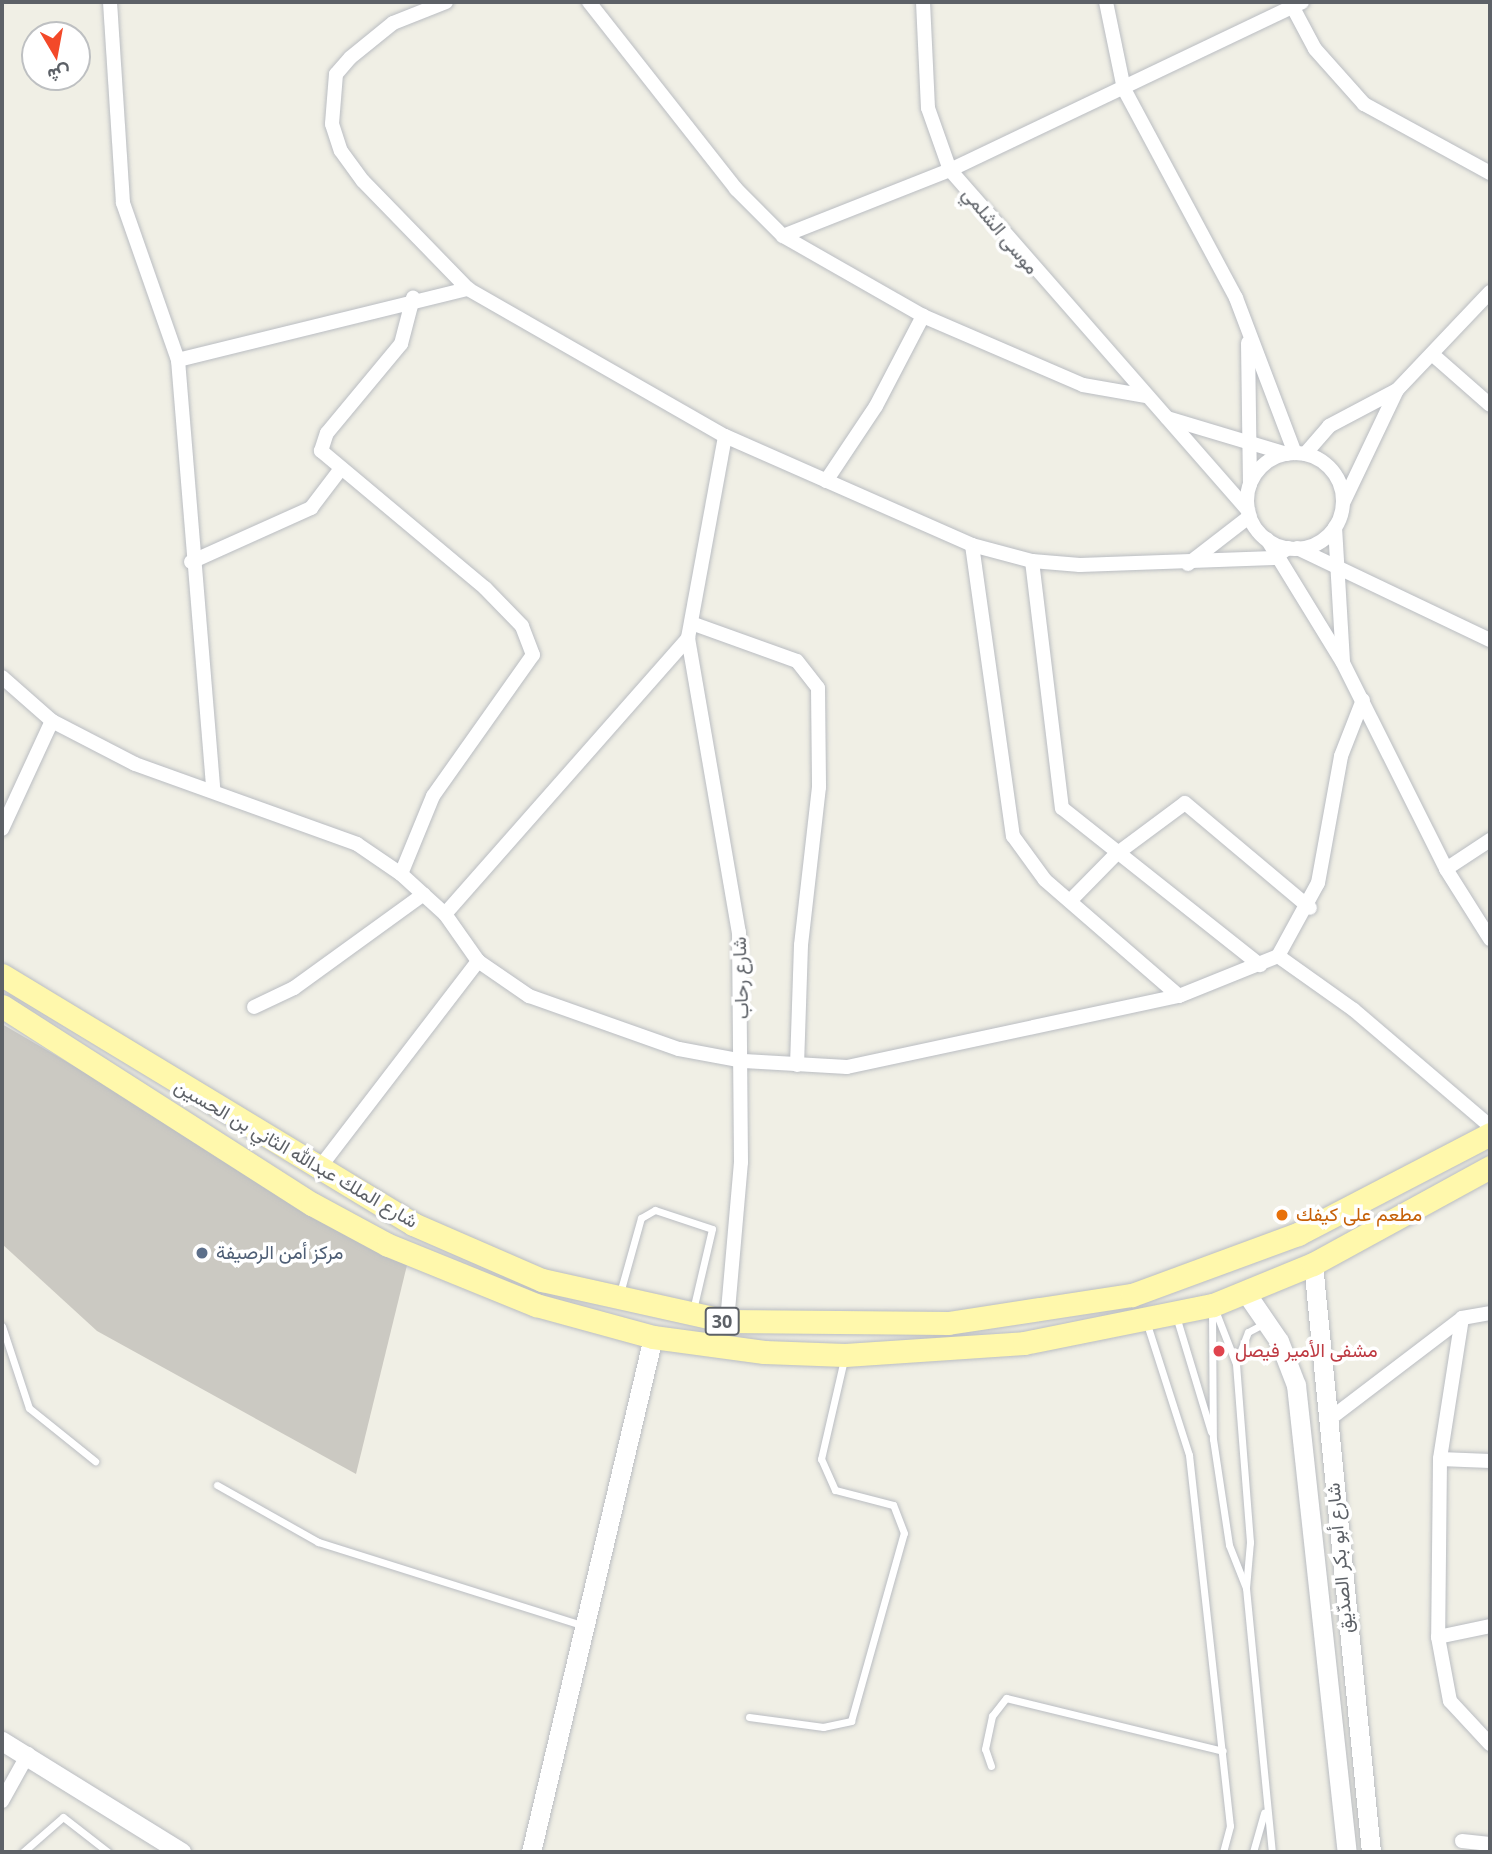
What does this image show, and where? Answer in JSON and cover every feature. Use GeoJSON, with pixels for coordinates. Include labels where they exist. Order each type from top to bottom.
{"type":"FeatureCollection","features":[{"type":"Feature","properties":{"kind":"main road","name":"شارع الملك عبدالله الثاني بن الحسين"},"geometry":{"type":"LineString","coordinates":[[2,975],[317,1171],[413,1224],[542,1280],[691,1317],[727,1321],[849,1326],[972,1321],[1132,1295],[1202,1273],[1298,1234],[1490,1134]]}},
{"type":"Feature","properties":{"kind":"main road","name":"شارع الملك عبدالله الثاني بن الحسين"},"geometry":{"type":"LineString","coordinates":[[2,1006],[312,1204],[466,1280],[653,1337],[764,1352],[845,1355],[1024,1343],[1213,1305],[1313,1264],[1490,1167]]}},
{"type":"Feature","properties":{"kind":"main road"},"geometry":{"type":"LineString","coordinates":[[204,1135],[219,1110]]}},
{"type":"Feature","properties":{"kind":"main road"},"geometry":{"type":"LineString","coordinates":[[1202,1273],[1213,1305]]}},
{"type":"Feature","properties":{"kind":"street"},"geometry":{"type":"LineString","coordinates":[[110,2],[123,202],[178,360],[191,562],[213,790]]}},
{"type":"Feature","properties":{"kind":"street"},"geometry":{"type":"LineString","coordinates":[[446,2],[393,23],[350,58],[336,74],[331,124],[341,151],[363,181],[468,289],[725,436],[972,545],[1032,561],[1188,564],[1274,558],[1292,548],[1319,542],[1335,527]]}},
{"type":"Feature","properties":{"kind":"street"},"geometry":{"type":"LineString","coordinates":[[589,2],[736,189],[783,236],[923,316],[1083,385],[1146,396]]}},
{"type":"Feature","properties":{"kind":"street","name":"موسى الشلمي"},"geometry":{"type":"LineString","coordinates":[[923,2],[928,108],[950,170],[1249,513]]}},
{"type":"Feature","properties":{"kind":"street"},"geometry":{"type":"LineString","coordinates":[[1107,2],[1124,89],[1210,246],[1248,331],[1296,454]]}},
{"type":"Feature","properties":{"kind":"street"},"geometry":{"type":"LineString","coordinates":[[783,236],[950,170],[1124,89],[1294,3],[1315,49],[1364,104],[1490,173]]}},
{"type":"Feature","properties":{"kind":"street"},"geometry":{"type":"LineString","coordinates":[[178,360],[413,298],[468,289]]}},
{"type":"Feature","properties":{"kind":"street"},"geometry":{"type":"LineString","coordinates":[[1250,487],[1266,463],[1296,454],[1329,426],[1397,390],[1490,292]]}},
{"type":"Feature","properties":{"kind":"street"},"geometry":{"type":"LineString","coordinates":[[401,874],[433,796],[533,655],[522,626],[485,588],[399,512],[323,457],[323,440],[389,363],[413,298]]}},
{"type":"Feature","properties":{"kind":"street"},"geometry":{"type":"LineString","coordinates":[[826,481],[923,316]]}},
{"type":"Feature","properties":{"kind":"street"},"geometry":{"type":"LineString","coordinates":[[1248,331],[1251,439],[1249,513],[1267,539],[1274,558],[1343,663],[1446,870],[1490,939]]}},
{"type":"Feature","properties":{"kind":"street"},"geometry":{"type":"LineString","coordinates":[[1433,354],[1490,405]]}},
{"type":"Feature","properties":{"kind":"street"},"geometry":{"type":"LineString","coordinates":[[1343,663],[1340,569],[1335,527],[1343,504],[1397,390]]}},
{"type":"Feature","properties":{"kind":"street"},"geometry":{"type":"LineString","coordinates":[[1167,418],[1251,439],[1296,454],[1333,472],[1343,504]]}},
{"type":"Feature","properties":{"kind":"street"},"geometry":{"type":"LineString","coordinates":[[445,914],[688,638],[694,624],[725,436]]}},
{"type":"Feature","properties":{"kind":"street"},"geometry":{"type":"LineString","coordinates":[[191,562],[310,508],[340,470]]}},
{"type":"Feature","properties":{"kind":"street"},"geometry":{"type":"LineString","coordinates":[[1188,564],[1249,513]]}},
{"type":"Feature","properties":{"kind":"street"},"geometry":{"type":"LineString","coordinates":[[1267,539],[1340,569],[1490,640]]}},
{"type":"Feature","properties":{"kind":"street"},"geometry":{"type":"LineString","coordinates":[[972,545],[1013,836],[1045,880],[1179,996]]}},
{"type":"Feature","properties":{"kind":"street"},"geometry":{"type":"LineString","coordinates":[[1032,561],[1059,803],[1115,855],[1260,965]]}},
{"type":"Feature","properties":{"kind":"street"},"geometry":{"type":"LineString","coordinates":[[694,624],[797,661],[818,688],[819,787],[801,945],[797,1065]]}},
{"type":"Feature","properties":{"kind":"street","name":"شارع رحاب"},"geometry":{"type":"LineString","coordinates":[[688,638],[735,879],[744,1061],[727,1321]]}},
{"type":"Feature","properties":{"kind":"street"},"geometry":{"type":"LineString","coordinates":[[2,676],[52,721],[135,764],[316,826],[401,874],[445,914],[478,961],[553,1005],[679,1049],[744,1061],[797,1065],[894,1062],[1179,996],[1278,956],[1310,908],[1328,851],[1341,756],[1363,700]]}},
{"type":"Feature","properties":{"kind":"street"},"geometry":{"type":"LineString","coordinates":[[2,829],[52,721]]}},
{"type":"Feature","properties":{"kind":"street"},"geometry":{"type":"LineString","coordinates":[[1070,901],[1115,855],[1179,805],[1191,804],[1310,908]]}},
{"type":"Feature","properties":{"kind":"street"},"geometry":{"type":"LineString","coordinates":[[1446,870],[1490,840]]}},
{"type":"Feature","properties":{"kind":"street"},"geometry":{"type":"LineString","coordinates":[[254,1007],[304,981],[424,894]]}},
{"type":"Feature","properties":{"kind":"street"},"geometry":{"type":"LineString","coordinates":[[1278,956],[1354,1010],[1490,1126]]}},
{"type":"Feature","properties":{"kind":"street"},"geometry":{"type":"LineString","coordinates":[[317,1171],[478,961]]}},
{"type":"Feature","properties":{"kind":"street","name":"شارع أبو بكر الصدّيق"},"geometry":{"type":"LineString","coordinates":[[1313,1264],[1371,1852]]}},
{"type":"Feature","properties":{"kind":"street","name":"شارع أبو بكر الصدّيق"},"geometry":{"type":"LineString","coordinates":[[1246,1293],[1267,1324],[1296,1385],[1347,1852]]}},
{"type":"Feature","properties":{"kind":"street"},"geometry":{"type":"LineString","coordinates":[[1327,1421],[1462,1318],[1490,1313]]}},
{"type":"Feature","properties":{"kind":"street"},"geometry":{"type":"LineString","coordinates":[[1462,1318],[1440,1459],[1438,1637],[1450,1701],[1490,1744]]}},
{"type":"Feature","properties":{"kind":"street"},"geometry":{"type":"LineString","coordinates":[[531,1852],[653,1337]]}},
{"type":"Feature","properties":{"kind":"street"},"geometry":{"type":"LineString","coordinates":[[1440,1459],[1490,1461]]}},
{"type":"Feature","properties":{"kind":"street"},"geometry":{"type":"LineString","coordinates":[[1438,1637],[1490,1626]]}},
{"type":"Feature","properties":{"kind":"street"},"geometry":{"type":"LineString","coordinates":[[2,1741],[28,1754],[181,1852]]}},
{"type":"Feature","properties":{"kind":"street"},"geometry":{"type":"LineString","coordinates":[[4,1793],[28,1754]]}},
{"type":"Feature","properties":{"kind":"street"},"geometry":{"type":"LineString","coordinates":[[1462,1842],[1490,1844]]}},
{"type":"Feature","properties":{"kind":"lane"},"geometry":{"type":"LineString","coordinates":[[618,1300],[641,1218],[655,1210],[712,1229],[691,1317]]}},
{"type":"Feature","properties":{"kind":"lane"},"geometry":{"type":"LineString","coordinates":[[1213,1305],[1236,1364],[1250,1542],[1246,1588],[1270,1852]]}},
{"type":"Feature","properties":{"kind":"lane"},"geometry":{"type":"LineString","coordinates":[[1213,1305],[1213,1439],[1229,1545],[1246,1588]]}},
{"type":"Feature","properties":{"kind":"lane"},"geometry":{"type":"LineString","coordinates":[[1174,1313],[1213,1439]]}},
{"type":"Feature","properties":{"kind":"lane"},"geometry":{"type":"LineString","coordinates":[[1146,1320],[1189,1455],[1230,1826],[1223,1852]]}},
{"type":"Feature","properties":{"kind":"lane"},"geometry":{"type":"LineString","coordinates":[[1236,1364],[1248,1332],[1267,1324]]}},
{"type":"Feature","properties":{"kind":"lane"},"geometry":{"type":"LineString","coordinates":[[2,1326],[29,1408],[95,1461]]}},
{"type":"Feature","properties":{"kind":"lane"},"geometry":{"type":"LineString","coordinates":[[749,1717],[823,1727],[851,1721],[904,1533],[892,1504],[835,1490],[821,1459],[845,1355]]}},
{"type":"Feature","properties":{"kind":"lane"},"geometry":{"type":"LineString","coordinates":[[217,1485],[318,1542],[584,1626]]}},
{"type":"Feature","properties":{"kind":"lane"},"geometry":{"type":"LineString","coordinates":[[991,1766],[985,1749],[992,1716],[1006,1698],[1223,1751]]}},
{"type":"Feature","properties":{"kind":"lane"},"geometry":{"type":"LineString","coordinates":[[1253,1852],[1265,1809]]}},
{"type":"Feature","properties":{"kind":"lane"},"geometry":{"type":"LineString","coordinates":[[23,1852],[63,1817],[108,1852]]}},
{"type":"Feature","properties":{"kind":"building","name":"مركز أمن الرصيفة"},"geometry":{"type":"Polygon","coordinates":[[[2,1024],[408,1261],[356,1474],[97,1331],[2,1244],[2,1024]]]}},
{"type":"Feature","properties":{"kind":"place","name":"مطعم على كيفك"},"geometry":{"type":"Point","coordinates":[1282,1215]}},
{"type":"Feature","properties":{"kind":"place","name":"مركز أمن الرصيفة"},"geometry":{"type":"Point","coordinates":[202,1253]}},
{"type":"Feature","properties":{"kind":"place","name":"مشفى الأمير فيصل"},"geometry":{"type":"Point","coordinates":[1219,1351]}}]}
